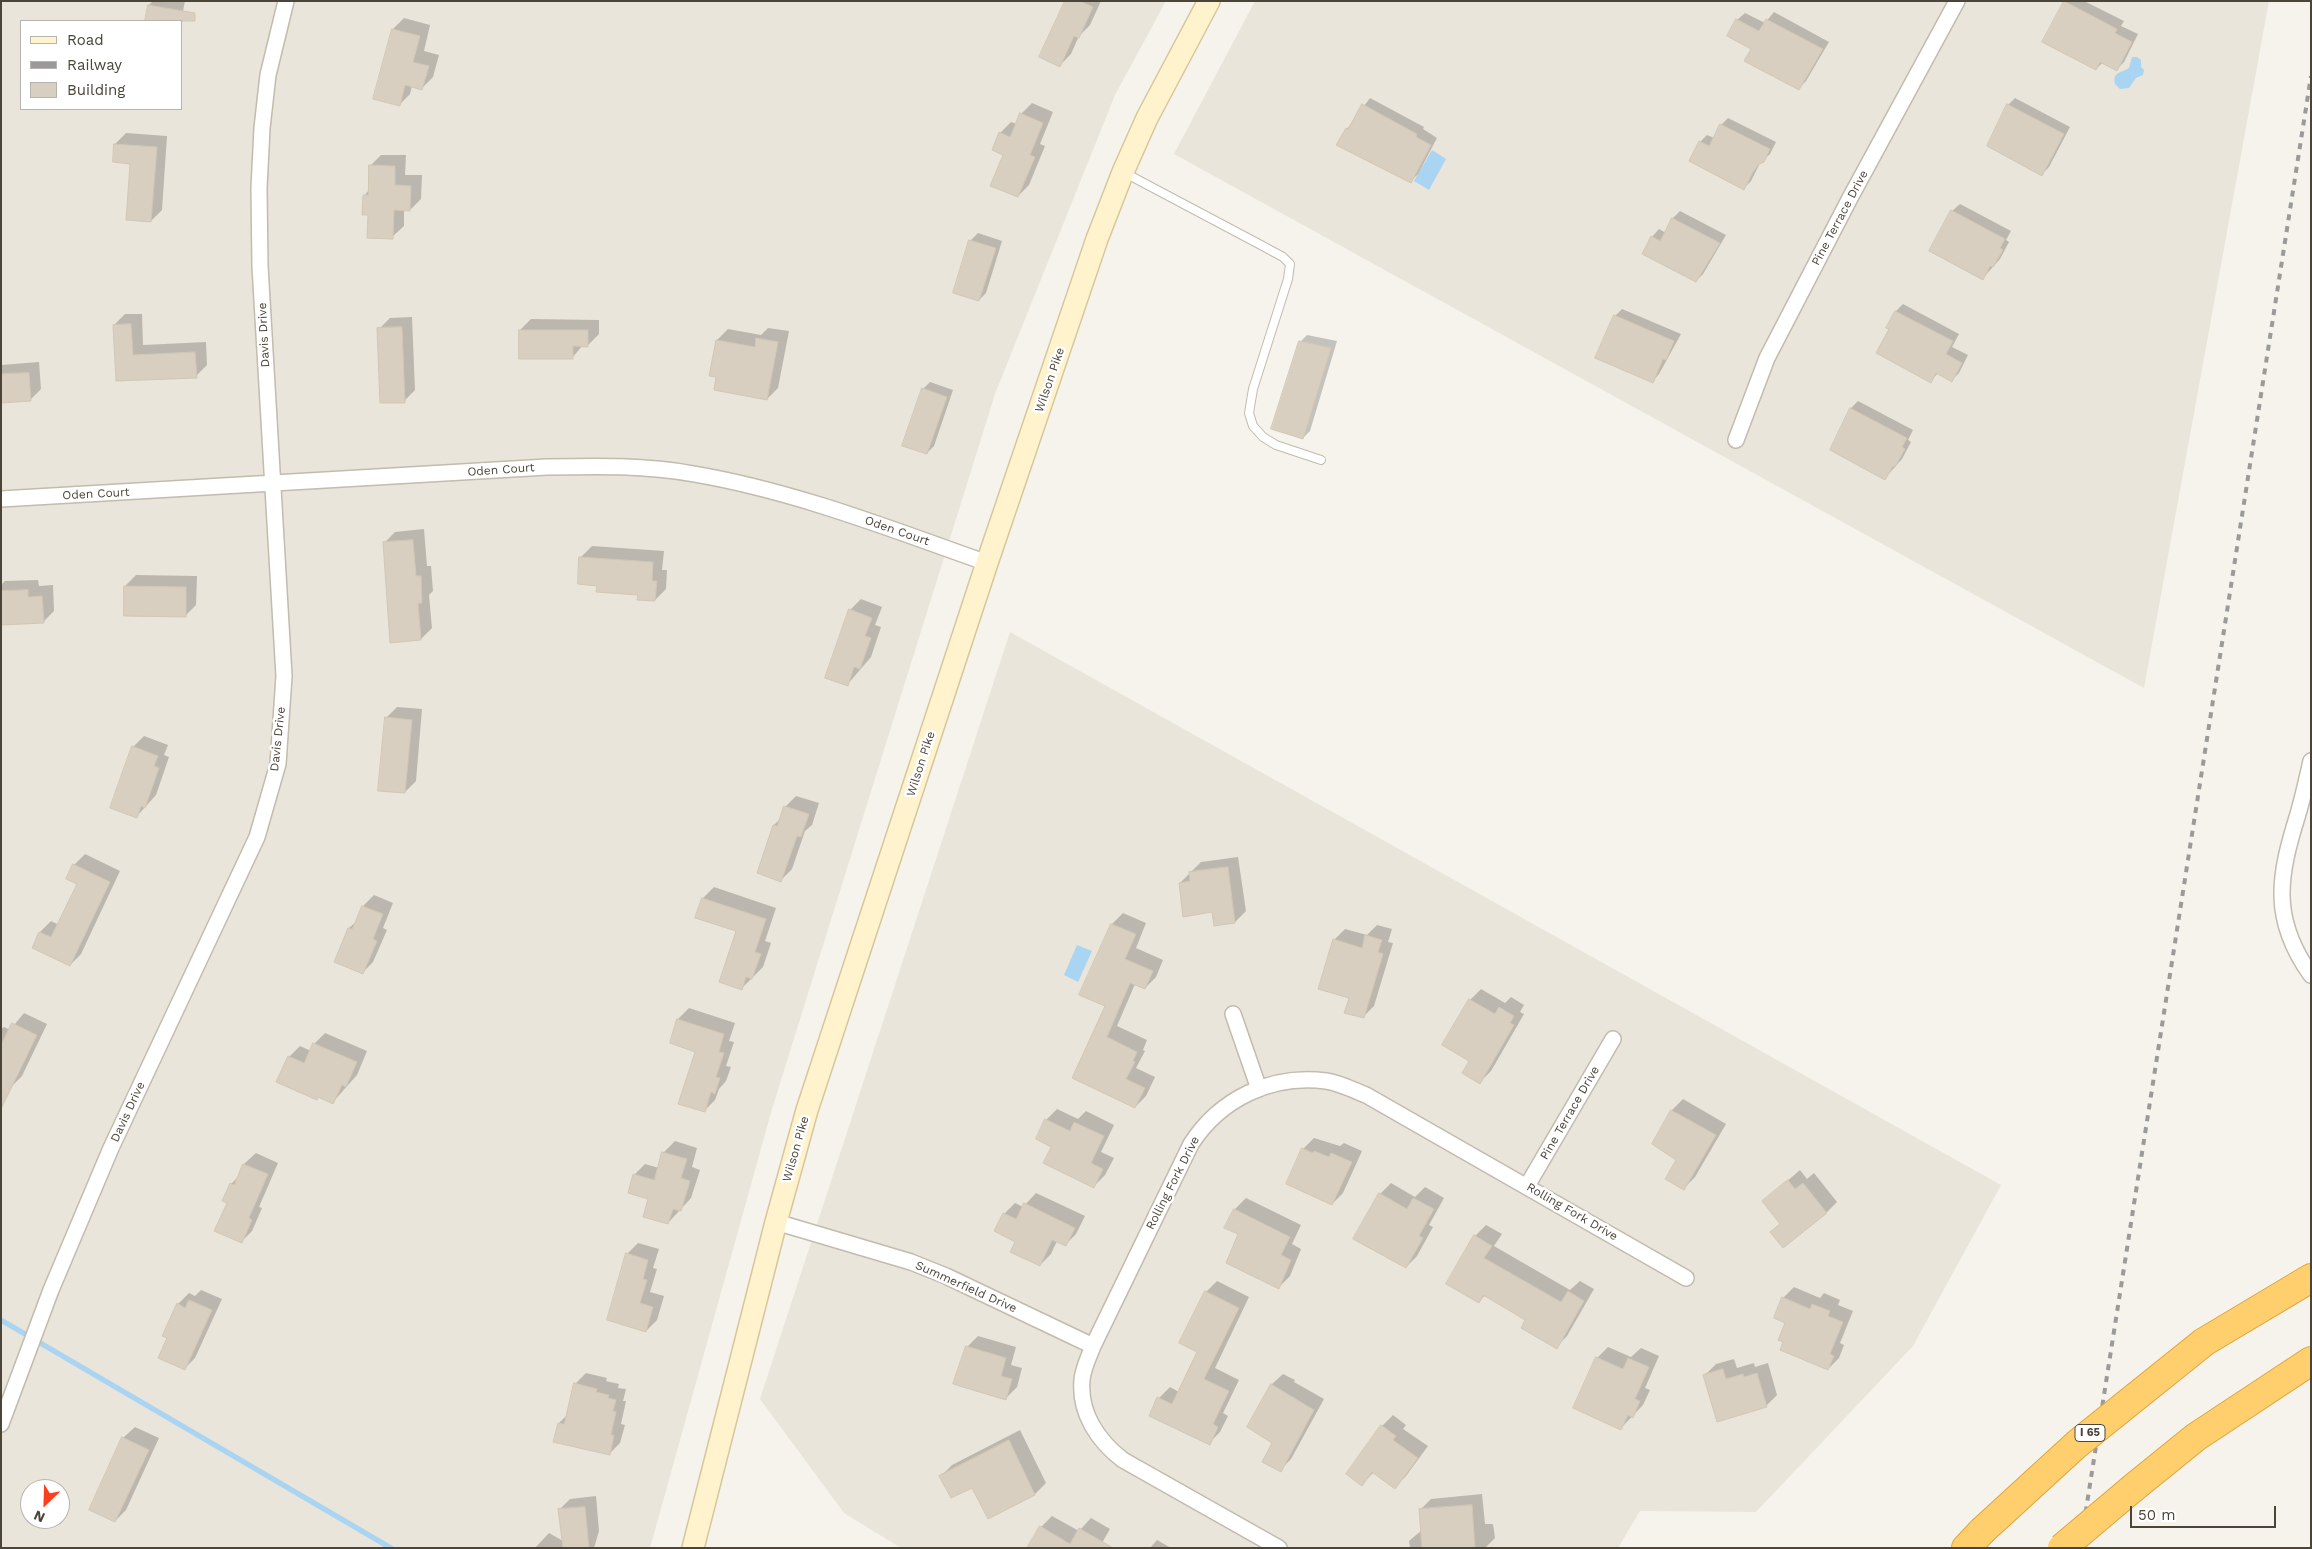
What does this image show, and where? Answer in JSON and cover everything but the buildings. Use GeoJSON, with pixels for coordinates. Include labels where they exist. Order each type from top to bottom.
{"type":"FeatureCollection","features":[{"type":"Feature","properties":{"kind":"highway","name":"I 65"},"geometry":{"type":"LineString","coordinates":[[1974,1539],[2077,1444],[2204,1342],[2311,1278]]}},
{"type":"Feature","properties":{"kind":"highway"},"geometry":{"type":"LineString","coordinates":[[2062,1548],[2132,1488],[2196,1437],[2311,1361]]}},
{"type":"Feature","properties":{"kind":"main road","name":"Wilson Pike"},"geometry":{"type":"LineString","coordinates":[[693,1548],[776,1222],[807,1110],[987,563],[1097,239],[1123,172],[1147,118],[1209,1]]}},
{"type":"Feature","properties":{"kind":"street","name":"Davis Drive"},"geometry":{"type":"LineString","coordinates":[[1,1424],[51,1290],[111,1148],[257,837],[277,767],[284,676],[260,266],[259,188],[262,128],[268,76],[286,1]]}},
{"type":"Feature","properties":{"kind":"street","name":"Pine Terrace Drive"},"geometry":{"type":"LineString","coordinates":[[1736,440],[1767,358],[1850,198],[1957,1]]}},
{"type":"Feature","properties":{"kind":"street","name":"Oden Court"},"geometry":{"type":"LineString","coordinates":[[1,499],[547,466],[610,466],[693,473],[762,489],[852,516],[987,563]]}},
{"type":"Feature","properties":{"kind":"street"},"geometry":{"type":"LineString","coordinates":[[2311,761],[2299,812],[2286,854],[2282,881],[2286,925],[2296,950],[2311,975]]}},
{"type":"Feature","properties":{"kind":"street"},"geometry":{"type":"LineString","coordinates":[[1233,1014],[1259,1089]]}},
{"type":"Feature","properties":{"kind":"street","name":"Pine Terrace Drive"},"geometry":{"type":"LineString","coordinates":[[1527,1186],[1612,1039]]}},
{"type":"Feature","properties":{"kind":"street","name":"Rolling Fork Drive"},"geometry":{"type":"LineString","coordinates":[[1279,1548],[1123,1460],[1110,1450],[1091,1424],[1085,1409],[1082,1392],[1083,1372],[1093,1346],[1190,1144],[1207,1122],[1234,1099],[1259,1089],[1290,1082],[1308,1080],[1327,1081],[1345,1086],[1527,1186],[1686,1278]]}},
{"type":"Feature","properties":{"kind":"street","name":"Summerfield Drive"},"geometry":{"type":"LineString","coordinates":[[776,1222],[886,1254],[946,1276],[1093,1346]]}},
{"type":"Feature","properties":{"kind":"lane"},"geometry":{"type":"LineString","coordinates":[[1123,172],[1283,257],[1290,264],[1288,279],[1254,389],[1249,414],[1253,426],[1263,437],[1276,445],[1321,460]]}},
{"type":"Feature","properties":{"kind":"shaded area"},"geometry":{"type":"Polygon","coordinates":[[[1,1],[1166,1],[1115,95],[995,394],[772,1109],[650,1548],[1,1548],[1,1]]]}},
{"type":"Feature","properties":{"kind":"shaded area"},"geometry":{"type":"Polygon","coordinates":[[[1255,1],[2269,1],[2144,688],[1174,154],[1255,1]]]}},
{"type":"Feature","properties":{"kind":"shaded area"},"geometry":{"type":"Polygon","coordinates":[[[1010,632],[2001,1185],[1913,1346],[1756,1512],[1640,1511],[1618,1548],[901,1548],[844,1513],[760,1399],[1010,632]]]}},
{"type":"Feature","properties":{"kind":"water"},"geometry":{"type":"Polygon","coordinates":[[[2132,57],[2137,57],[2141,60],[2141,67],[2144,70],[2143,75],[2136,78],[2129,88],[2120,89],[2115,84],[2115,77],[2118,73],[2129,68],[2132,57]]]}},
{"type":"Feature","properties":{"kind":"water"},"geometry":{"type":"Polygon","coordinates":[[[1432,150],[1446,159],[1429,190],[1414,181],[1432,150]]]}},
{"type":"Feature","properties":{"kind":"water"},"geometry":{"type":"Polygon","coordinates":[[[1077,945],[1092,951],[1078,982],[1064,975],[1077,945]]]}},
{"type":"Feature","properties":{"kind":"waterway"},"geometry":{"type":"LineString","coordinates":[[1,1320],[391,1548]]}},
{"type":"Feature","properties":{"kind":"railway"},"geometry":{"type":"LineString","coordinates":[[2080,1548],[2311,76]]}}]}
